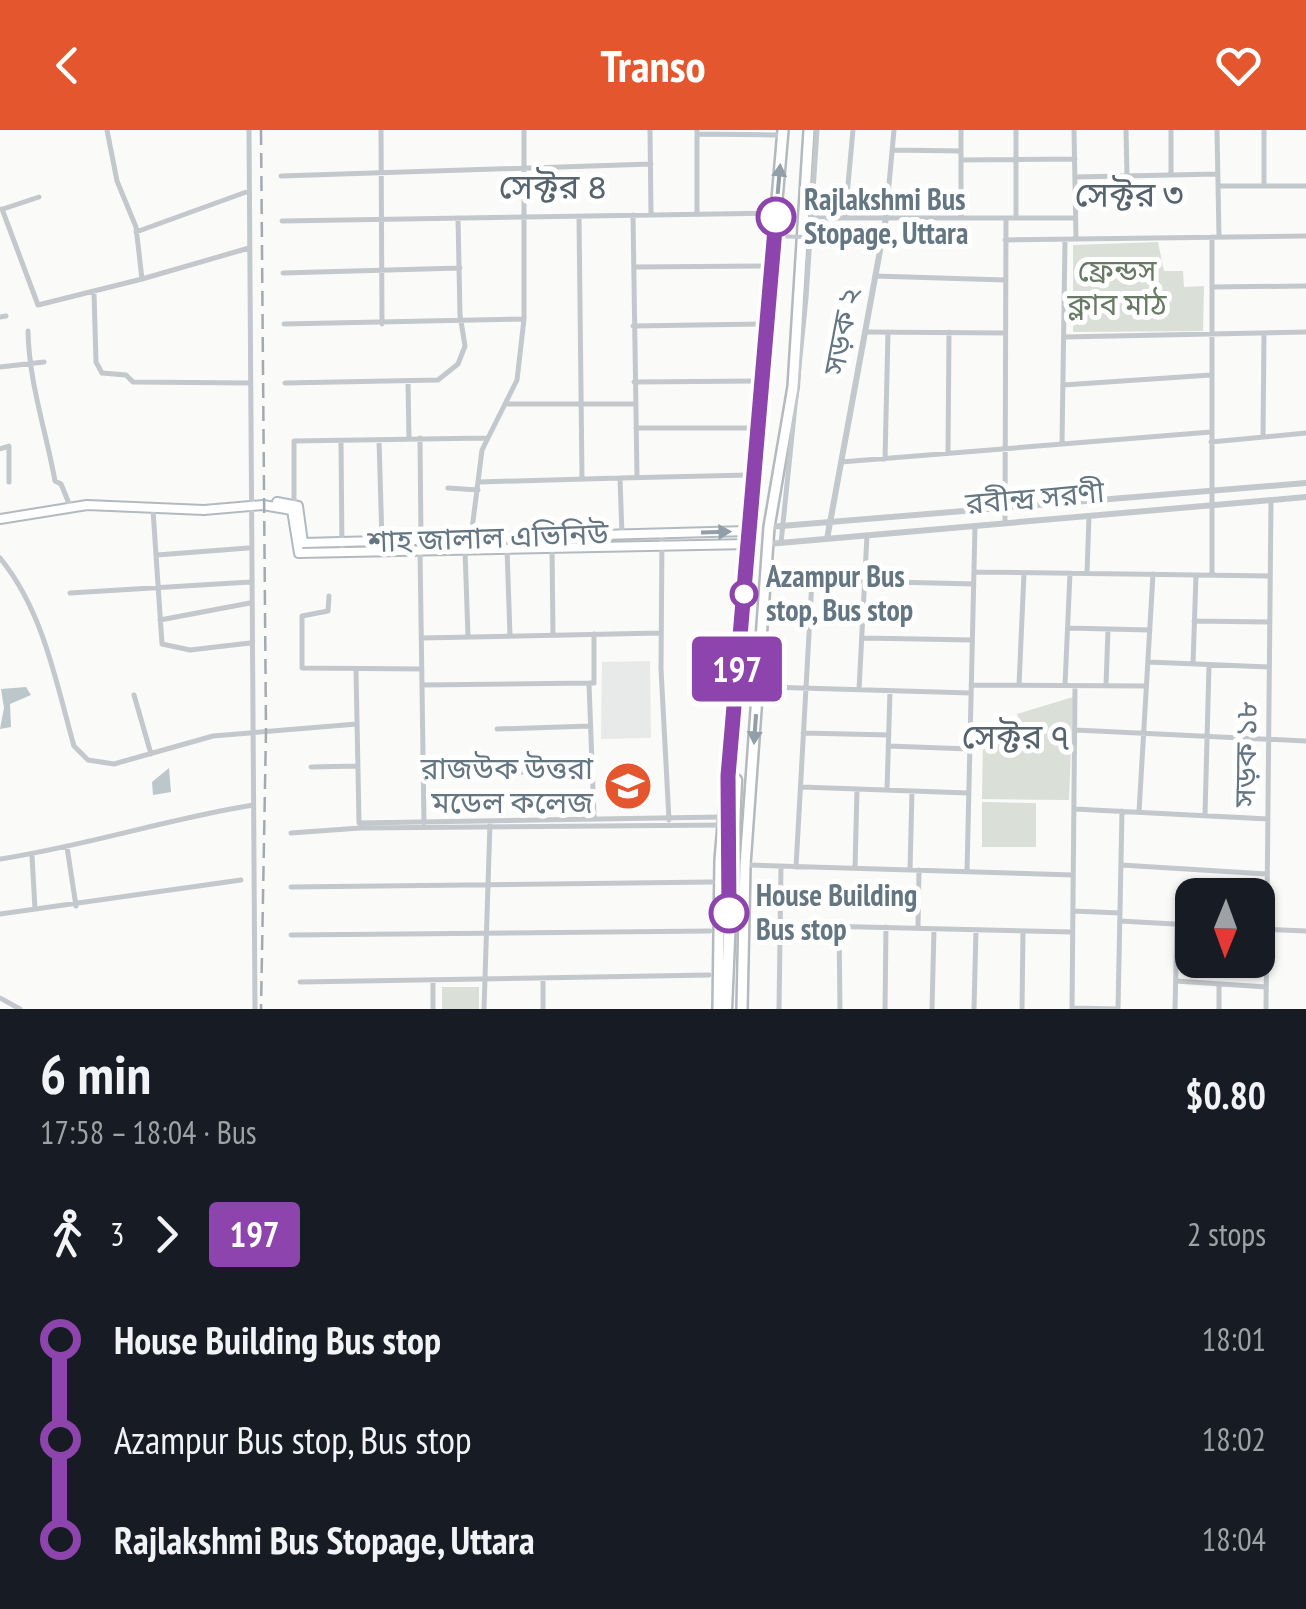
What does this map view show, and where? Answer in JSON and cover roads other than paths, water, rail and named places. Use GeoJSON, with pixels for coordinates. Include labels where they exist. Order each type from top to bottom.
{"type":"FeatureCollection","features":[{"type":"Feature","properties":{"kind":"highway"},"geometry":{"type":"LineString","coordinates":[[742,1009],[745,865],[769,527],[793,387],[809,130]]}},
{"type":"Feature","properties":{"kind":"highway"},"geometry":{"type":"LineString","coordinates":[[726,1009],[732,778],[781,133]]}},
{"type":"Feature","properties":{"kind":"highway"},"geometry":{"type":"LineString","coordinates":[[718,1009],[724,821],[732,778]]}},
{"type":"Feature","properties":{"kind":"main road","name":"শাহ জালাল এভিনিউ"},"geometry":{"type":"LineString","coordinates":[[294,504],[302,512],[304,543],[748,531]]}},
{"type":"Feature","properties":{"kind":"main road"},"geometry":{"type":"LineString","coordinates":[[0,519],[70,506],[153,510],[294,504]]}},
{"type":"Feature","properties":{"kind":"main road","name":"শাহ জালাল এভিনিউ"},"geometry":{"type":"LineString","coordinates":[[266,506],[292,510],[299,553],[749,544]]}},
{"type":"Feature","properties":{"kind":"street"},"geometry":{"type":"LineString","coordinates":[[107,130],[117,181],[136,232],[142,279]]}},
{"type":"Feature","properties":{"kind":"street"},"geometry":{"type":"LineString","coordinates":[[248,130],[254,1009]]}},
{"type":"Feature","properties":{"kind":"street"},"geometry":{"type":"LineString","coordinates":[[381,130],[382,324]]}},
{"type":"Feature","properties":{"kind":"street"},"geometry":{"type":"LineString","coordinates":[[470,538],[488,438],[517,380],[524,319],[524,130]]}},
{"type":"Feature","properties":{"kind":"street"},"geometry":{"type":"LineString","coordinates":[[650,130],[651,215]]}},
{"type":"Feature","properties":{"kind":"street"},"geometry":{"type":"LineString","coordinates":[[781,543],[816,130]]}},
{"type":"Feature","properties":{"kind":"street"},"geometry":{"type":"LineString","coordinates":[[845,218],[853,130]]}},
{"type":"Feature","properties":{"kind":"street","name":"সড়ক ২"},"geometry":{"type":"LineString","coordinates":[[827,539],[886,218],[894,130]]}},
{"type":"Feature","properties":{"kind":"street"},"geometry":{"type":"LineString","coordinates":[[961,130],[961,218]]}},
{"type":"Feature","properties":{"kind":"street"},"geometry":{"type":"LineString","coordinates":[[1016,130],[1016,218]]}},
{"type":"Feature","properties":{"kind":"street"},"geometry":{"type":"LineString","coordinates":[[1074,130],[1076,239]]}},
{"type":"Feature","properties":{"kind":"street"},"geometry":{"type":"LineString","coordinates":[[1126,130],[1127,176]]}},
{"type":"Feature","properties":{"kind":"street"},"geometry":{"type":"LineString","coordinates":[[1171,130],[1171,175]]}},
{"type":"Feature","properties":{"kind":"street"},"geometry":{"type":"LineString","coordinates":[[1212,575],[1212,288],[1218,130]]}},
{"type":"Feature","properties":{"kind":"street"},"geometry":{"type":"LineString","coordinates":[[1264,130],[1264,186]]}},
{"type":"Feature","properties":{"kind":"street"},"geometry":{"type":"LineString","coordinates":[[697,214],[696,132],[781,133]]}},
{"type":"Feature","properties":{"kind":"street"},"geometry":{"type":"LineString","coordinates":[[892,150],[961,152]]}},
{"type":"Feature","properties":{"kind":"street"},"geometry":{"type":"LineString","coordinates":[[961,160],[1075,159]]}},
{"type":"Feature","properties":{"kind":"street"},"geometry":{"type":"LineString","coordinates":[[281,176],[651,164]]}},
{"type":"Feature","properties":{"kind":"street"},"geometry":{"type":"LineString","coordinates":[[1075,177],[1218,174]]}},
{"type":"Feature","properties":{"kind":"street"},"geometry":{"type":"LineString","coordinates":[[1218,186],[1306,186]]}},
{"type":"Feature","properties":{"kind":"street"},"geometry":{"type":"LineString","coordinates":[[136,232],[249,191]]}},
{"type":"Feature","properties":{"kind":"street"},"geometry":{"type":"LineString","coordinates":[[39,197],[1,210],[38,305],[250,248]]}},
{"type":"Feature","properties":{"kind":"street"},"geometry":{"type":"LineString","coordinates":[[282,221],[776,214]]}},
{"type":"Feature","properties":{"kind":"street"},"geometry":{"type":"LineString","coordinates":[[632,215],[637,478]]}},
{"type":"Feature","properties":{"kind":"street"},"geometry":{"type":"LineString","coordinates":[[580,216],[582,479]]}},
{"type":"Feature","properties":{"kind":"street"},"geometry":{"type":"LineString","coordinates":[[286,383],[438,380],[462,356],[458,218]]}},
{"type":"Feature","properties":{"kind":"street"},"geometry":{"type":"LineString","coordinates":[[810,218],[1076,218]]}},
{"type":"Feature","properties":{"kind":"street"},"geometry":{"type":"LineString","coordinates":[[1004,523],[1006,218]]}},
{"type":"Feature","properties":{"kind":"street"},"geometry":{"type":"LineString","coordinates":[[771,236],[804,236]]}},
{"type":"Feature","properties":{"kind":"street"},"geometry":{"type":"LineString","coordinates":[[1006,240],[1306,236]]}},
{"type":"Feature","properties":{"kind":"street"},"geometry":{"type":"LineString","coordinates":[[1062,444],[1065,240]]}},
{"type":"Feature","properties":{"kind":"street"},"geometry":{"type":"LineString","coordinates":[[634,267],[765,266]]}},
{"type":"Feature","properties":{"kind":"street"},"geometry":{"type":"LineString","coordinates":[[284,273],[460,268]]}},
{"type":"Feature","properties":{"kind":"street"},"geometry":{"type":"LineString","coordinates":[[875,276],[1005,280]]}},
{"type":"Feature","properties":{"kind":"street"},"geometry":{"type":"LineString","coordinates":[[1212,288],[1306,286]]}},
{"type":"Feature","properties":{"kind":"street"},"geometry":{"type":"LineString","coordinates":[[94,292],[96,362],[102,373],[126,375],[132,382],[250,383]]}},
{"type":"Feature","properties":{"kind":"street"},"geometry":{"type":"LineString","coordinates":[[284,324],[524,319]]}},
{"type":"Feature","properties":{"kind":"street"},"geometry":{"type":"LineString","coordinates":[[633,326],[760,324]]}},
{"type":"Feature","properties":{"kind":"street"},"geometry":{"type":"LineString","coordinates":[[28,332],[28,364],[41,404],[54,482],[61,484],[70,506]]}},
{"type":"Feature","properties":{"kind":"street"},"geometry":{"type":"LineString","coordinates":[[865,332],[1005,333]]}},
{"type":"Feature","properties":{"kind":"street"},"geometry":{"type":"LineString","coordinates":[[884,458],[888,332]]}},
{"type":"Feature","properties":{"kind":"street"},"geometry":{"type":"LineString","coordinates":[[948,453],[950,332]]}},
{"type":"Feature","properties":{"kind":"street"},"geometry":{"type":"LineString","coordinates":[[1064,337],[1306,332]]}},
{"type":"Feature","properties":{"kind":"street"},"geometry":{"type":"LineString","coordinates":[[1263,437],[1264,333]]}},
{"type":"Feature","properties":{"kind":"street"},"geometry":{"type":"LineString","coordinates":[[0,367],[44,362]]}},
{"type":"Feature","properties":{"kind":"street"},"geometry":{"type":"LineString","coordinates":[[1063,385],[1212,375]]}},
{"type":"Feature","properties":{"kind":"street"},"geometry":{"type":"LineString","coordinates":[[408,381],[409,438]]}},
{"type":"Feature","properties":{"kind":"street"},"geometry":{"type":"LineString","coordinates":[[634,382],[756,381]]}},
{"type":"Feature","properties":{"kind":"street"},"geometry":{"type":"LineString","coordinates":[[508,404],[635,404]]}},
{"type":"Feature","properties":{"kind":"street"},"geometry":{"type":"LineString","coordinates":[[636,428],[753,428]]}},
{"type":"Feature","properties":{"kind":"street"},"geometry":{"type":"LineString","coordinates":[[840,462],[1211,432]]}},
{"type":"Feature","properties":{"kind":"street"},"geometry":{"type":"LineString","coordinates":[[1211,442],[1306,432]]}},
{"type":"Feature","properties":{"kind":"street"},"geometry":{"type":"LineString","coordinates":[[420,438],[421,540]]}},
{"type":"Feature","properties":{"kind":"street"},"geometry":{"type":"LineString","coordinates":[[294,504],[294,441],[488,438]]}},
{"type":"Feature","properties":{"kind":"street"},"geometry":{"type":"LineString","coordinates":[[341,440],[342,552]]}},
{"type":"Feature","properties":{"kind":"street"},"geometry":{"type":"LineString","coordinates":[[379,440],[382,541]]}},
{"type":"Feature","properties":{"kind":"street"},"geometry":{"type":"LineString","coordinates":[[0,449],[9,446],[9,482]]}},
{"type":"Feature","properties":{"kind":"street"},"geometry":{"type":"LineString","coordinates":[[620,497],[620,478],[749,475]]}},
{"type":"Feature","properties":{"kind":"street"},"geometry":{"type":"LineString","coordinates":[[448,488],[620,478],[622,534]]}},
{"type":"Feature","properties":{"kind":"street","name":"রবীন্দ্র সরণী"},"geometry":{"type":"LineString","coordinates":[[769,527],[1306,483]]}},
{"type":"Feature","properties":{"kind":"street","name":"রবীন্দ্র সরণী"},"geometry":{"type":"LineString","coordinates":[[768,544],[1306,497]]}},
{"type":"Feature","properties":{"kind":"street","name":"সড়ক ১৮"},"geometry":{"type":"LineString","coordinates":[[1267,878],[1270,500]]}},
{"type":"Feature","properties":{"kind":"street"},"geometry":{"type":"LineString","coordinates":[[153,510],[162,644],[170,648],[250,643]]}},
{"type":"Feature","properties":{"kind":"street"},"geometry":{"type":"LineString","coordinates":[[1087,574],[1089,516]]}},
{"type":"Feature","properties":{"kind":"street"},"geometry":{"type":"LineString","coordinates":[[966,872],[975,526]]}},
{"type":"Feature","properties":{"kind":"street"},"geometry":{"type":"LineString","coordinates":[[662,534],[660,633],[669,821]]}},
{"type":"Feature","properties":{"kind":"street"},"geometry":{"type":"LineString","coordinates":[[860,690],[867,535]]}},
{"type":"Feature","properties":{"kind":"street"},"geometry":{"type":"LineString","coordinates":[[157,556],[249,548]]}},
{"type":"Feature","properties":{"kind":"street"},"geometry":{"type":"LineString","coordinates":[[552,548],[553,635]]}},
{"type":"Feature","properties":{"kind":"street"},"geometry":{"type":"LineString","coordinates":[[507,549],[510,636]]}},
{"type":"Feature","properties":{"kind":"street"},"geometry":{"type":"LineString","coordinates":[[464,550],[468,637]]}},
{"type":"Feature","properties":{"kind":"street"},"geometry":{"type":"LineString","coordinates":[[420,551],[424,825]]}},
{"type":"Feature","properties":{"kind":"street"},"geometry":{"type":"LineString","coordinates":[[0,558],[26,592],[40,626],[79,755],[114,764],[213,736],[357,724]]}},
{"type":"Feature","properties":{"kind":"street"},"geometry":{"type":"LineString","coordinates":[[974,572],[1270,576]]}},
{"type":"Feature","properties":{"kind":"street"},"geometry":{"type":"LineString","coordinates":[[1019,685],[1024,573]]}},
{"type":"Feature","properties":{"kind":"street"},"geometry":{"type":"LineString","coordinates":[[1064,686],[1070,574]]}},
{"type":"Feature","properties":{"kind":"street"},"geometry":{"type":"LineString","coordinates":[[1139,812],[1153,574]]}},
{"type":"Feature","properties":{"kind":"street"},"geometry":{"type":"LineString","coordinates":[[1193,664],[1196,575]]}},
{"type":"Feature","properties":{"kind":"street"},"geometry":{"type":"LineString","coordinates":[[796,866],[812,580],[974,584]]}},
{"type":"Feature","properties":{"kind":"street"},"geometry":{"type":"LineString","coordinates":[[70,593],[250,582]]}},
{"type":"Feature","properties":{"kind":"street"},"geometry":{"type":"LineString","coordinates":[[329,596],[328,611],[302,616],[300,665],[305,670],[422,669]]}},
{"type":"Feature","properties":{"kind":"street"},"geometry":{"type":"LineString","coordinates":[[160,620],[250,603]]}},
{"type":"Feature","properties":{"kind":"street"},"geometry":{"type":"LineString","coordinates":[[1194,621],[1269,622]]}},
{"type":"Feature","properties":{"kind":"street"},"geometry":{"type":"LineString","coordinates":[[1067,628],[1150,630]]}},
{"type":"Feature","properties":{"kind":"street"},"geometry":{"type":"LineString","coordinates":[[1106,686],[1108,629]]}},
{"type":"Feature","properties":{"kind":"street"},"geometry":{"type":"LineString","coordinates":[[421,638],[660,633]]}},
{"type":"Feature","properties":{"kind":"street"},"geometry":{"type":"LineString","coordinates":[[422,684],[594,683],[594,634]]}},
{"type":"Feature","properties":{"kind":"street"},"geometry":{"type":"LineString","coordinates":[[862,638],[972,640]]}},
{"type":"Feature","properties":{"kind":"street"},"geometry":{"type":"LineString","coordinates":[[1148,662],[1269,667]]}},
{"type":"Feature","properties":{"kind":"street"},"geometry":{"type":"LineString","coordinates":[[1205,816],[1209,665]]}},
{"type":"Feature","properties":{"kind":"street"},"geometry":{"type":"LineString","coordinates":[[356,670],[360,826]]}},
{"type":"Feature","properties":{"kind":"street"},"geometry":{"type":"LineString","coordinates":[[590,683],[594,822]]}},
{"type":"Feature","properties":{"kind":"street"},"geometry":{"type":"LineString","coordinates":[[971,685],[1146,686]]}},
{"type":"Feature","properties":{"kind":"street"},"geometry":{"type":"LineString","coordinates":[[1075,686],[1072,1008],[1119,1009],[1122,811]]}},
{"type":"Feature","properties":{"kind":"street"},"geometry":{"type":"LineString","coordinates":[[767,688],[971,694]]}},
{"type":"Feature","properties":{"kind":"street"},"geometry":{"type":"LineString","coordinates":[[887,790],[890,691]]}},
{"type":"Feature","properties":{"kind":"street"},"geometry":{"type":"LineString","coordinates":[[134,695],[152,754]]}},
{"type":"Feature","properties":{"kind":"street"},"geometry":{"type":"LineString","coordinates":[[497,729],[590,726]]}},
{"type":"Feature","properties":{"kind":"street"},"geometry":{"type":"LineString","coordinates":[[1075,730],[1306,741]]}},
{"type":"Feature","properties":{"kind":"street"},"geometry":{"type":"LineString","coordinates":[[803,733],[889,736]]}},
{"type":"Feature","properties":{"kind":"street"},"geometry":{"type":"LineString","coordinates":[[888,746],[970,749]]}},
{"type":"Feature","properties":{"kind":"street"},"geometry":{"type":"LineString","coordinates":[[311,767],[358,766]]}},
{"type":"Feature","properties":{"kind":"street"},"geometry":{"type":"LineString","coordinates":[[496,773],[591,770]]}},
{"type":"Feature","properties":{"kind":"street"},"geometry":{"type":"LineString","coordinates":[[800,788],[968,793]]}},
{"type":"Feature","properties":{"kind":"street"},"geometry":{"type":"LineString","coordinates":[[855,868],[858,789]]}},
{"type":"Feature","properties":{"kind":"street"},"geometry":{"type":"LineString","coordinates":[[910,870],[912,791]]}},
{"type":"Feature","properties":{"kind":"street"},"geometry":{"type":"LineString","coordinates":[[0,859],[32,856],[153,823],[253,805]]}},
{"type":"Feature","properties":{"kind":"street"},"geometry":{"type":"LineString","coordinates":[[1074,809],[1268,819]]}},
{"type":"Feature","properties":{"kind":"street"},"geometry":{"type":"LineString","coordinates":[[291,834],[360,826],[724,821]]}},
{"type":"Feature","properties":{"kind":"street"},"geometry":{"type":"LineString","coordinates":[[484,1009],[490,823]]}},
{"type":"Feature","properties":{"kind":"street"},"geometry":{"type":"LineString","coordinates":[[67,847],[76,906]]}},
{"type":"Feature","properties":{"kind":"street"},"geometry":{"type":"LineString","coordinates":[[32,856],[35,909]]}},
{"type":"Feature","properties":{"kind":"street"},"geometry":{"type":"LineString","coordinates":[[745,865],[1074,875]]}},
{"type":"Feature","properties":{"kind":"street"},"geometry":{"type":"LineString","coordinates":[[1120,865],[1267,874]]}},
{"type":"Feature","properties":{"kind":"street"},"geometry":{"type":"LineString","coordinates":[[779,1009],[781,866]]}},
{"type":"Feature","properties":{"kind":"street"},"geometry":{"type":"LineString","coordinates":[[918,928],[919,870]]}},
{"type":"Feature","properties":{"kind":"street"},"geometry":{"type":"LineString","coordinates":[[0,914],[240,880]]}},
{"type":"Feature","properties":{"kind":"street"},"geometry":{"type":"LineString","coordinates":[[291,888],[712,882]]}},
{"type":"Feature","properties":{"kind":"street"},"geometry":{"type":"LineString","coordinates":[[1073,912],[1175,924]]}},
{"type":"Feature","properties":{"kind":"street"},"geometry":{"type":"LineString","coordinates":[[780,925],[1073,932]]}},
{"type":"Feature","properties":{"kind":"street"},"geometry":{"type":"LineString","coordinates":[[839,926],[840,1009]]}},
{"type":"Feature","properties":{"kind":"street"},"geometry":{"type":"LineString","coordinates":[[885,1009],[886,927]]}},
{"type":"Feature","properties":{"kind":"street"},"geometry":{"type":"LineString","coordinates":[[932,1009],[934,929]]}},
{"type":"Feature","properties":{"kind":"street"},"geometry":{"type":"LineString","coordinates":[[291,935],[710,930]]}},
{"type":"Feature","properties":{"kind":"street"},"geometry":{"type":"LineString","coordinates":[[974,1009],[976,930]]}},
{"type":"Feature","properties":{"kind":"street"},"geometry":{"type":"LineString","coordinates":[[1275,930],[1306,932]]}},
{"type":"Feature","properties":{"kind":"street"},"geometry":{"type":"LineString","coordinates":[[1022,1009],[1023,931]]}},
{"type":"Feature","properties":{"kind":"street"},"geometry":{"type":"LineString","coordinates":[[300,982],[709,975]]}},
{"type":"Feature","properties":{"kind":"street"},"geometry":{"type":"LineString","coordinates":[[543,978],[543,1009]]}},
{"type":"Feature","properties":{"kind":"street"},"geometry":{"type":"LineString","coordinates":[[1175,1009],[1176,978]]}},
{"type":"Feature","properties":{"kind":"street","name":"সড়ক ১৮"},"geometry":{"type":"LineString","coordinates":[[1266,978],[1266,1009]]}},
{"type":"Feature","properties":{"kind":"street"},"geometry":{"type":"LineString","coordinates":[[433,980],[433,1009]]}},
{"type":"Feature","properties":{"kind":"street"},"geometry":{"type":"LineString","coordinates":[[1176,981],[1266,987]]}},
{"type":"Feature","properties":{"kind":"street"},"geometry":{"type":"LineString","coordinates":[[1219,984],[1219,1009]]}},
{"type":"Feature","properties":{"kind":"street"},"geometry":{"type":"LineString","coordinates":[[0,998],[20,1009]]}},
{"type":"Feature","properties":{"kind":"railway"},"geometry":{"type":"LineString","coordinates":[[261,130],[266,730],[261,1009]]}},
{"type":"Feature","properties":{"kind":"place","name":"Rajlakshmi Bus Stopage, Uttara"},"geometry":{"type":"Point","coordinates":[776,217]}},
{"type":"Feature","properties":{"kind":"place","name":"Azampur Bus stop, Bus stop"},"geometry":{"type":"Point","coordinates":[744,594]}},
{"type":"Feature","properties":{"kind":"place","name":"রাজউক উত্তরা মডেল কলেজ"},"geometry":{"type":"Point","coordinates":[628,786]}},
{"type":"Feature","properties":{"kind":"place","name":"House Building Bus stop"},"geometry":{"type":"Point","coordinates":[729,913]}},
{"type":"Feature","properties":{"kind":"district","name":"সেক্টর ৪"},"geometry":{"type":"Point","coordinates":[553,187]}},
{"type":"Feature","properties":{"kind":"district","name":"সেক্টর ৩"},"geometry":{"type":"Point","coordinates":[1129,195]}},
{"type":"Feature","properties":{"kind":"district","name":"সেক্টর ৭"},"geometry":{"type":"Point","coordinates":[1016,737]}},
{"type":"Feature","properties":{"kind":"park label","name":"ফ্রেন্ডস ক্লাব মাঠ"},"geometry":{"type":"Point","coordinates":[1117,288]}}]}
